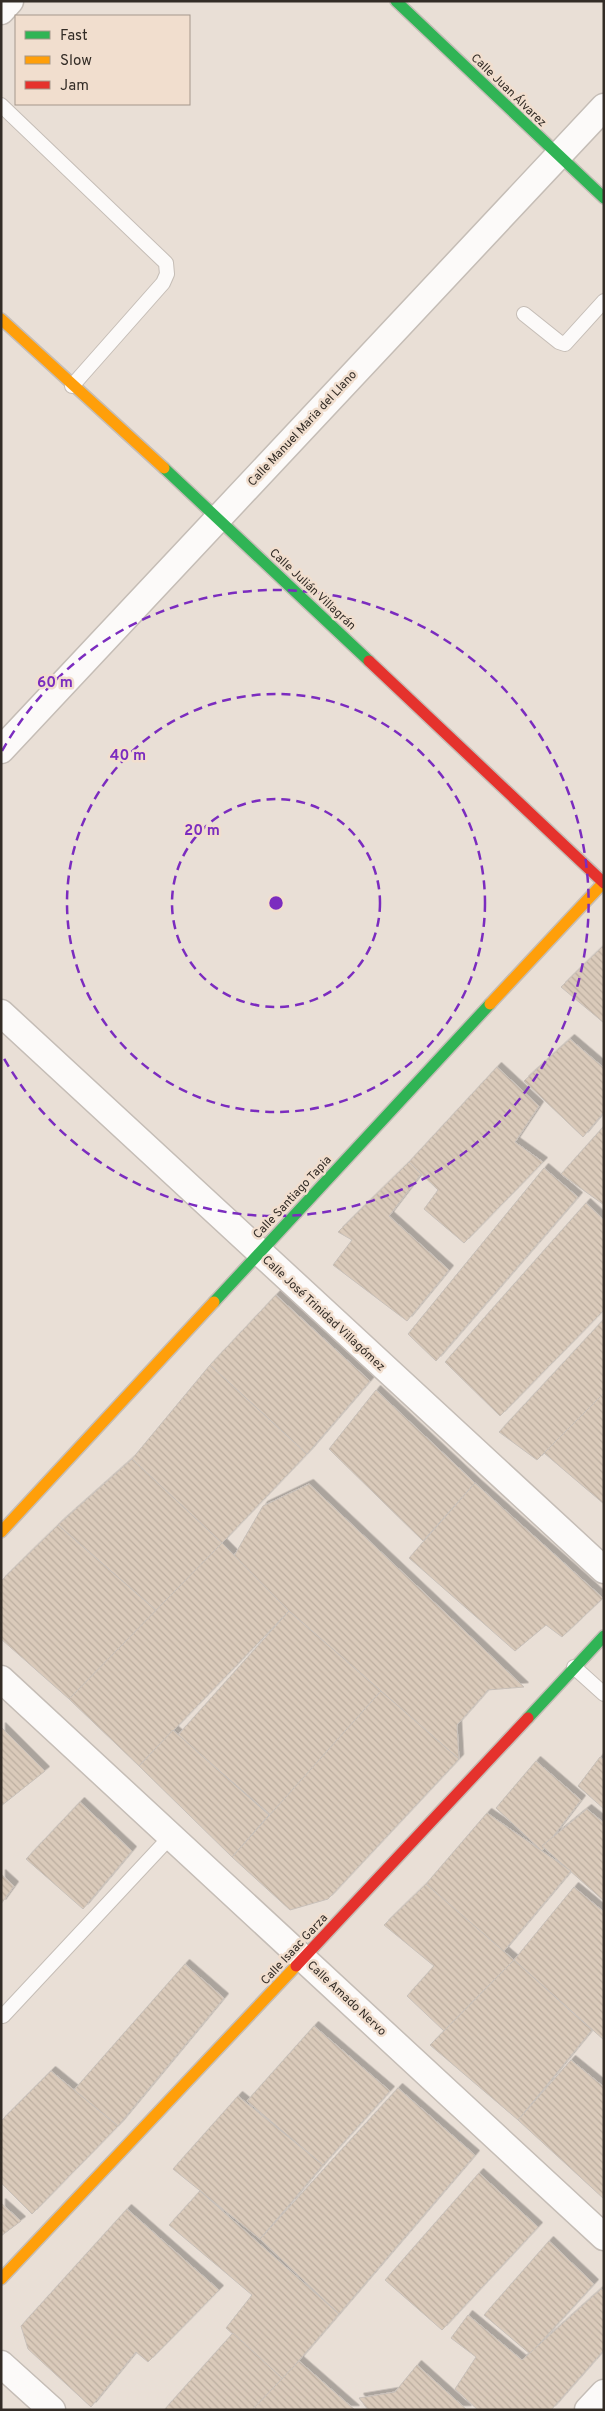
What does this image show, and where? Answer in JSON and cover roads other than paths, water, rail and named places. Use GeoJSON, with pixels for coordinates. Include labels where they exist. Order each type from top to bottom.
{"type":"FeatureCollection","features":[{"type":"Feature","properties":{"kind":"street"},"geometry":{"type":"LineString","coordinates":[[1,11],[10,1]]}},
{"type":"Feature","properties":{"kind":"street","name":"Calle Juan Álvarez"},"geometry":{"type":"LineString","coordinates":[[396,1],[604,198]]}},
{"type":"Feature","properties":{"kind":"street","name":"Calle Manuel Maria del Llano"},"geometry":{"type":"LineString","coordinates":[[1,750],[604,107]]}},
{"type":"Feature","properties":{"kind":"street","name":"Calle Julián Villagrán"},"geometry":{"type":"LineString","coordinates":[[1,319],[218,518],[604,882]]}},
{"type":"Feature","properties":{"kind":"street","name":"Calle Santiago Tapia"},"geometry":{"type":"LineString","coordinates":[[1,1532],[604,882]]}},
{"type":"Feature","properties":{"kind":"street","name":"Calle José Trinidad Villagómez"},"geometry":{"type":"LineString","coordinates":[[1,1013],[604,1570]]}},
{"type":"Feature","properties":{"kind":"street","name":"Calle Isaac Garza"},"geometry":{"type":"LineString","coordinates":[[1,2279],[604,1636]]}},
{"type":"Feature","properties":{"kind":"street","name":"Calle Amado Nervo"},"geometry":{"type":"LineString","coordinates":[[1,1679],[172,1835],[604,2237]]}},
{"type":"Feature","properties":{"kind":"street"},"geometry":{"type":"LineString","coordinates":[[1,2364],[52,2410]]}},
{"type":"Feature","properties":{"kind":"street"},"geometry":{"type":"LineString","coordinates":[[588,2410],[604,2393]]}},
{"type":"Feature","properties":{"kind":"lane"},"geometry":{"type":"LineString","coordinates":[[1,106],[166,263],[167,274],[163,283],[72,386]]}},
{"type":"Feature","properties":{"kind":"lane"},"geometry":{"type":"LineString","coordinates":[[524,314],[559,342],[565,344],[604,301]]}},
{"type":"Feature","properties":{"kind":"lane"},"geometry":{"type":"LineString","coordinates":[[574,1667],[604,1694]]}},
{"type":"Feature","properties":{"kind":"lane"},"geometry":{"type":"LineString","coordinates":[[3,2016],[172,1835]]}}]}
